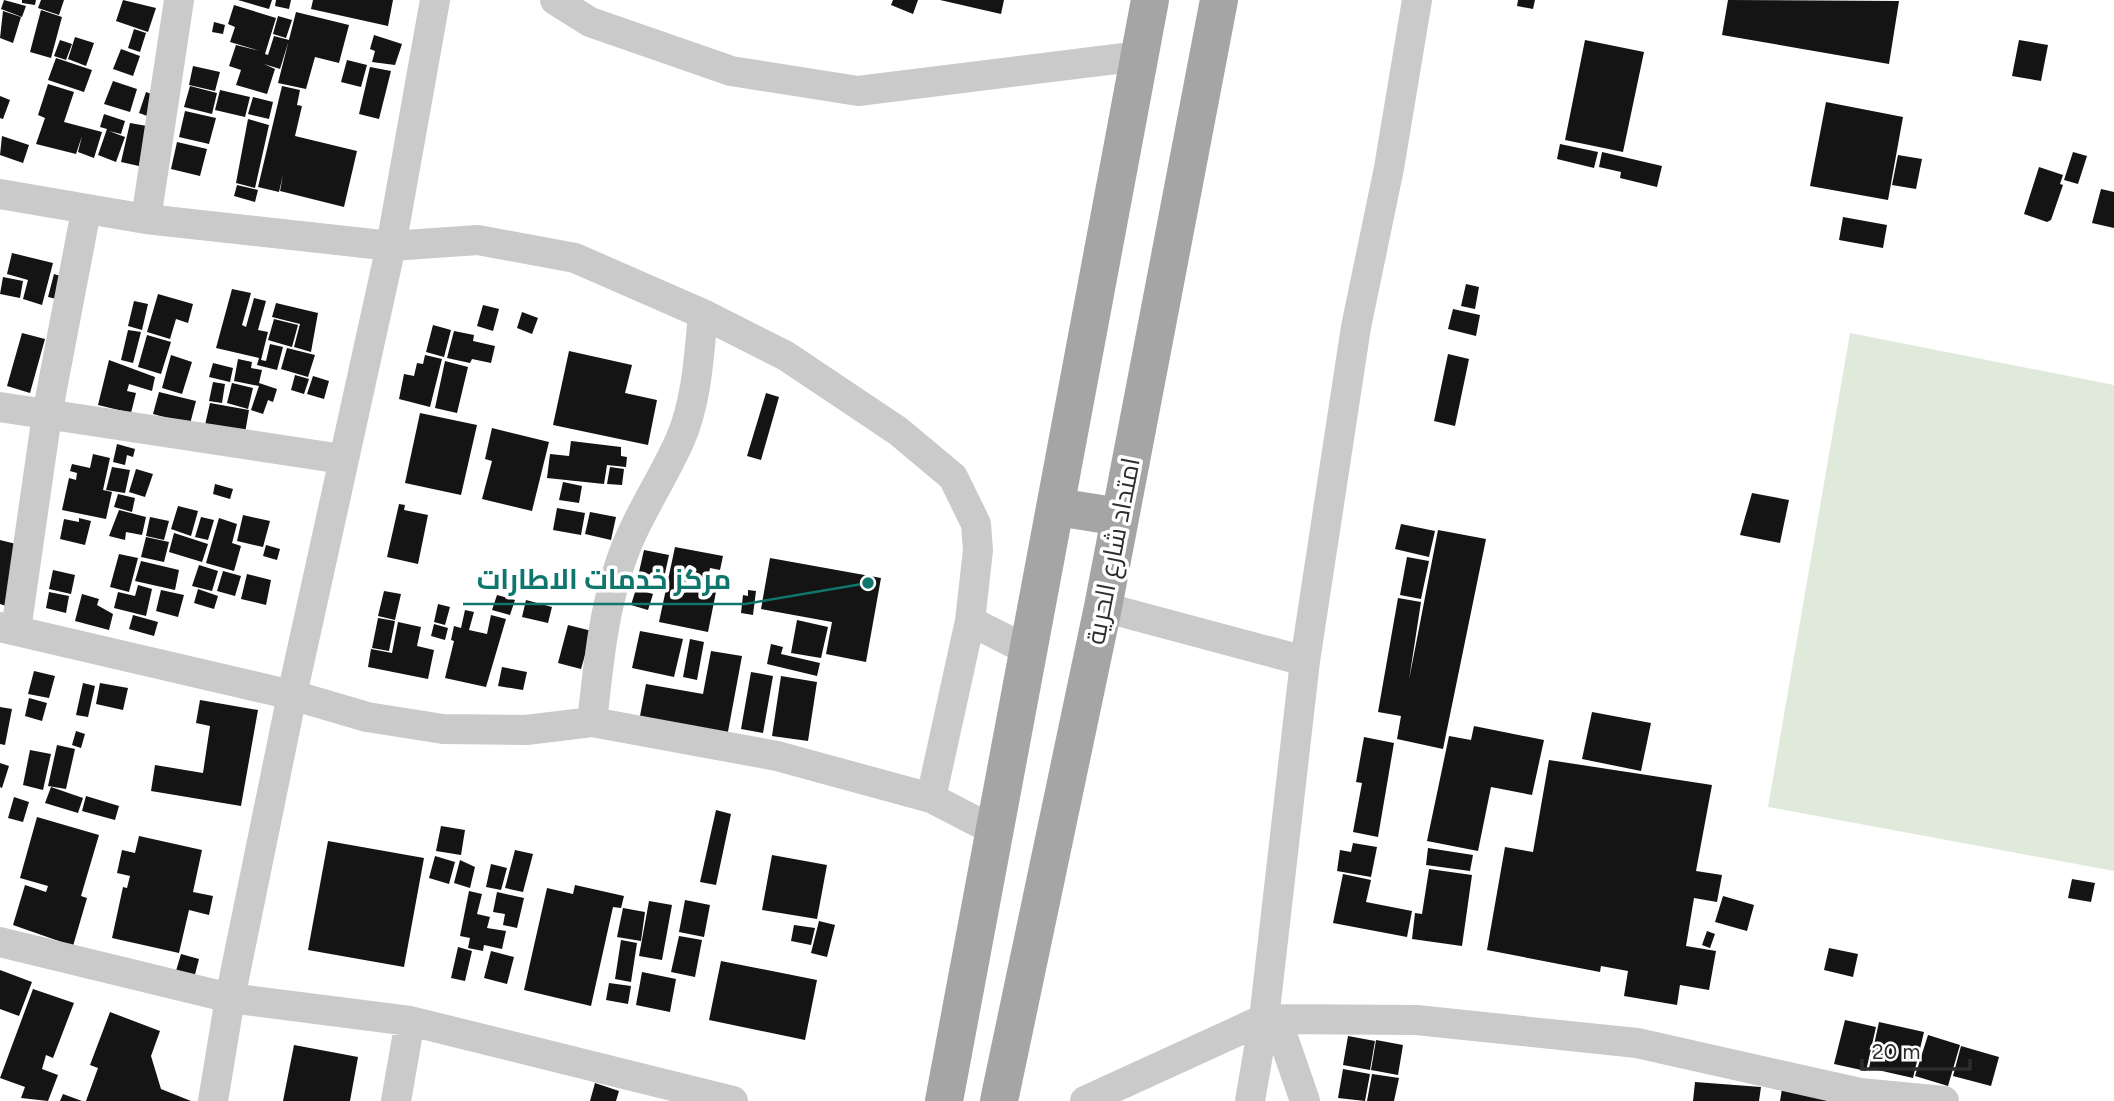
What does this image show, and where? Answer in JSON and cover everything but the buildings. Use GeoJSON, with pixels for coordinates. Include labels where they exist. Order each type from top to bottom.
{"type":"FeatureCollection","features":[{"type":"Feature","properties":{"kind":"main road"},"geometry":{"type":"LineString","coordinates":[[944,1101],[1058,507],[1150,0]]}},
{"type":"Feature","properties":{"kind":"main road","name":"امتداد شارع الحرية"},"geometry":{"type":"LineString","coordinates":[[999,1101],[1103,607],[1219,0]]}},
{"type":"Feature","properties":{"kind":"main road"},"geometry":{"type":"LineString","coordinates":[[1058,507],[1120,517]]}},
{"type":"Feature","properties":{"kind":"street"},"geometry":{"type":"LineString","coordinates":[[146,219],[179,0]]}},
{"type":"Feature","properties":{"kind":"street"},"geometry":{"type":"LineString","coordinates":[[213,1101],[230,998],[292,695],[391,246],[435,0]]}},
{"type":"Feature","properties":{"kind":"street"},"geometry":{"type":"LineString","coordinates":[[555,0],[590,22],[731,71],[858,91],[1140,56]]}},
{"type":"Feature","properties":{"kind":"street"},"geometry":{"type":"LineString","coordinates":[[1250,1101],[1270,1020],[1305,661],[1356,327],[1389,168],[1417,0]]}},
{"type":"Feature","properties":{"kind":"street"},"geometry":{"type":"LineString","coordinates":[[0,194],[86,211],[146,219],[391,246],[478,240],[575,258],[703,314],[786,356],[898,431],[953,477],[976,524],[978,550],[970,621],[931,799]]}},
{"type":"Feature","properties":{"kind":"street"},"geometry":{"type":"LineString","coordinates":[[86,211],[8,629],[292,695],[367,716],[443,729],[526,730],[592,722],[777,756],[931,799],[995,831]]}},
{"type":"Feature","properties":{"kind":"street"},"geometry":{"type":"LineString","coordinates":[[592,722],[602,637],[618,569],[635,526],[681,438],[699,361],[703,314]]}},
{"type":"Feature","properties":{"kind":"street"},"geometry":{"type":"LineString","coordinates":[[0,407],[342,459]]}},
{"type":"Feature","properties":{"kind":"street"},"geometry":{"type":"LineString","coordinates":[[1103,607],[1305,661]]}},
{"type":"Feature","properties":{"kind":"street"},"geometry":{"type":"LineString","coordinates":[[970,621],[1029,651]]}},
{"type":"Feature","properties":{"kind":"street"},"geometry":{"type":"LineString","coordinates":[[0,942],[230,998],[410,1021],[679,1096],[733,1101]]}},
{"type":"Feature","properties":{"kind":"street"},"geometry":{"type":"LineString","coordinates":[[1270,1020],[1305,1101]]}},
{"type":"Feature","properties":{"kind":"street"},"geometry":{"type":"LineString","coordinates":[[1085,1101],[1270,1020],[1416,1020],[1637,1043],[1859,1097],[1944,1101]]}},
{"type":"Feature","properties":{"kind":"street"},"geometry":{"type":"LineString","coordinates":[[397,1101],[410,1021]]}},
{"type":"Feature","properties":{"kind":"green space"},"geometry":{"type":"Polygon","coordinates":[[[1850,333],[2114,385],[2114,871],[1768,807],[1850,333]]]}},
{"type":"Feature","properties":{"kind":"place","name":"مركز خدمات الاطارات"},"geometry":{"type":"Point","coordinates":[868,583]}}]}
